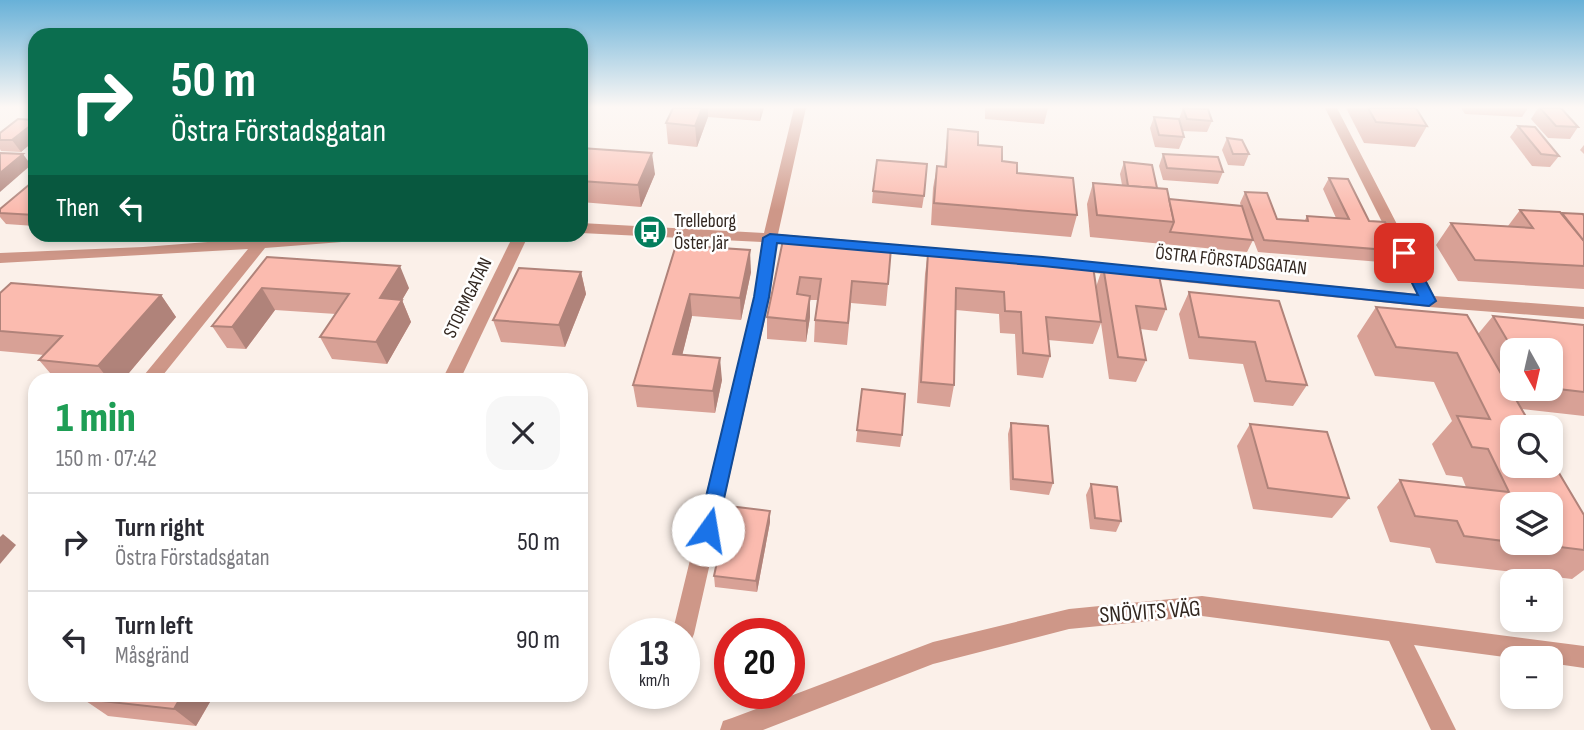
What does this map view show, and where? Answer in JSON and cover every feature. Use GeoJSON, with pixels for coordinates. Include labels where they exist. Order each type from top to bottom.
{"type":"FeatureCollection","features":[{"type":"Feature","properties":{"kind":"street"},"geometry":{"type":"LineString","coordinates":[[687,618],[762,297],[770,238],[792,142]]}},
{"type":"Feature","properties":{"kind":"street"},"geometry":{"type":"LineString","coordinates":[[1348,142],[1429,301]]}},
{"type":"Feature","properties":{"kind":"street"},"geometry":{"type":"LineString","coordinates":[[588,228],[770,238],[961,255]]}},
{"type":"Feature","properties":{"kind":"street"},"geometry":{"type":"LineString","coordinates":[[160,249],[166,242]]}},
{"type":"Feature","properties":{"kind":"street"},"geometry":{"type":"LineString","coordinates":[[0,258],[87,257],[160,249],[274,242]]}},
{"type":"Feature","properties":{"kind":"street","name":"STORMGATAN"},"geometry":{"type":"LineString","coordinates":[[454,373],[518,242]]}},
{"type":"Feature","properties":{"kind":"street"},"geometry":{"type":"LineString","coordinates":[[155,373],[261,243]]}},
{"type":"Feature","properties":{"kind":"street","name":"ÖSTRA FÖRSTADSGATAN"},"geometry":{"type":"LineString","coordinates":[[989,257],[1429,301],[1584,313]]}},
{"type":"Feature","properties":{"kind":"street","name":"SNÖVITS VÄG"},"geometry":{"type":"LineString","coordinates":[[734,730],[933,653],[1069,619],[1202,606],[1584,657]]}},
{"type":"Feature","properties":{"kind":"street"},"geometry":{"type":"LineString","coordinates":[[1396,632],[1444,730]]}},
{"type":"Feature","properties":{"kind":"building"},"geometry":{"type":"Polygon","coordinates":[[[947,142],[978,142],[978,145],[1002,147],[1002,161],[1017,163],[1017,173],[1073,178],[1077,215],[934,203],[937,166],[946,167],[947,142]]]}},
{"type":"Feature","properties":{"kind":"building"},"geometry":{"type":"Polygon","coordinates":[[[1229,142],[1243,142],[1249,154],[1233,154],[1229,142]]]}},
{"type":"Feature","properties":{"kind":"building"},"geometry":{"type":"Polygon","coordinates":[[[1531,142],[1547,142],[1559,156],[1541,154],[1531,142]]]}},
{"type":"Feature","properties":{"kind":"building"},"geometry":{"type":"Polygon","coordinates":[[[588,148],[652,153],[638,185],[588,181],[588,148]]]}},
{"type":"Feature","properties":{"kind":"building"},"geometry":{"type":"Polygon","coordinates":[[[0,153],[23,154],[0,173],[0,153]]]}},
{"type":"Feature","properties":{"kind":"building"},"geometry":{"type":"Polygon","coordinates":[[[1163,154],[1218,157],[1223,172],[1167,168],[1163,154]]]}},
{"type":"Feature","properties":{"kind":"building"},"geometry":{"type":"Polygon","coordinates":[[[877,160],[927,164],[924,196],[873,191],[877,160]]]}},
{"type":"Feature","properties":{"kind":"building"},"geometry":{"type":"Polygon","coordinates":[[[1124,162],[1152,165],[1157,188],[1128,186],[1124,162]]]}},
{"type":"Feature","properties":{"kind":"building"},"geometry":{"type":"Polygon","coordinates":[[[1329,178],[1348,179],[1369,221],[1385,222],[1400,251],[1264,240],[1245,192],[1267,193],[1277,219],[1308,221],[1307,216],[1349,219],[1329,178]]]}},
{"type":"Feature","properties":{"kind":"building"},"geometry":{"type":"Polygon","coordinates":[[[1093,183],[1167,189],[1174,222],[1097,215],[1093,183]]]}},
{"type":"Feature","properties":{"kind":"building"},"geometry":{"type":"Polygon","coordinates":[[[28,186],[28,215],[0,213],[0,209],[28,186]]]}},
{"type":"Feature","properties":{"kind":"building"},"geometry":{"type":"Polygon","coordinates":[[[1169,199],[1242,206],[1253,240],[1170,232],[1174,222],[1169,199]]]}},
{"type":"Feature","properties":{"kind":"building"},"geometry":{"type":"Polygon","coordinates":[[[1520,210],[1560,212],[1584,241],[1584,266],[1475,260],[1451,223],[1533,228],[1520,210]]]}},
{"type":"Feature","properties":{"kind":"building"},"geometry":{"type":"Polygon","coordinates":[[[1562,213],[1583,214],[1584,241],[1562,213]]]}},
{"type":"Feature","properties":{"kind":"building"},"geometry":{"type":"Polygon","coordinates":[[[783,240],[891,248],[888,284],[852,281],[848,323],[815,320],[821,279],[800,277],[797,294],[810,296],[806,321],[767,317],[783,240]]]}},
{"type":"Feature","properties":{"kind":"building"},"geometry":{"type":"Polygon","coordinates":[[[676,245],[750,250],[740,298],[690,294],[673,354],[720,358],[713,391],[633,385],[676,245]]]}},
{"type":"Feature","properties":{"kind":"building"},"geometry":{"type":"Polygon","coordinates":[[[928,252],[1093,266],[1101,322],[1046,317],[1050,356],[1023,353],[1021,312],[1005,311],[1004,292],[956,288],[954,385],[921,382],[928,252]]]}},
{"type":"Feature","properties":{"kind":"building"},"geometry":{"type":"Polygon","coordinates":[[[267,257],[400,266],[380,298],[402,300],[376,342],[320,337],[349,294],[262,288],[232,327],[212,326],[267,257]]]}},
{"type":"Feature","properties":{"kind":"building"},"geometry":{"type":"Polygon","coordinates":[[[1103,266],[1158,271],[1166,309],[1136,306],[1146,360],[1118,357],[1103,266]]]}},
{"type":"Feature","properties":{"kind":"building"},"geometry":{"type":"Polygon","coordinates":[[[519,268],[581,272],[559,325],[493,320],[519,268]]]}},
{"type":"Feature","properties":{"kind":"building"},"geometry":{"type":"Polygon","coordinates":[[[11,283],[161,295],[98,366],[39,360],[62,336],[0,331],[0,293],[11,283]]]}},
{"type":"Feature","properties":{"kind":"building"},"geometry":{"type":"Polygon","coordinates":[[[1189,292],[1279,301],[1307,385],[1266,381],[1255,342],[1199,337],[1189,292]]]}},
{"type":"Feature","properties":{"kind":"building"},"geometry":{"type":"Polygon","coordinates":[[[1376,307],[1467,315],[1500,372],[1500,401],[1517,401],[1525,415],[1500,415],[1500,474],[1488,449],[1472,447],[1457,416],[1490,419],[1457,353],[1396,347],[1376,307]]]}},
{"type":"Feature","properties":{"kind":"building"},"geometry":{"type":"Polygon","coordinates":[[[1493,316],[1584,325],[1584,392],[1563,390],[1563,338],[1506,338],[1493,316]]]}},
{"type":"Feature","properties":{"kind":"building"},"geometry":{"type":"Polygon","coordinates":[[[862,389],[905,394],[902,435],[857,430],[862,389]]]}},
{"type":"Feature","properties":{"kind":"building"},"geometry":{"type":"Polygon","coordinates":[[[1011,423],[1048,426],[1053,483],[1013,479],[1011,423]]]}},
{"type":"Feature","properties":{"kind":"building"},"geometry":{"type":"Polygon","coordinates":[[[1250,424],[1327,432],[1349,498],[1268,488],[1250,424]]]}},
{"type":"Feature","properties":{"kind":"building"},"geometry":{"type":"Polygon","coordinates":[[[1502,478],[1562,478],[1584,515],[1584,550],[1563,547],[1563,492],[1509,492],[1502,478]]]}},
{"type":"Feature","properties":{"kind":"building"},"geometry":{"type":"Polygon","coordinates":[[[1400,480],[1509,492],[1500,492],[1500,540],[1464,536],[1457,521],[1415,516],[1400,480]]]}},
{"type":"Feature","properties":{"kind":"building"},"geometry":{"type":"Polygon","coordinates":[[[1091,484],[1117,487],[1121,521],[1095,518],[1091,484]]]}},
{"type":"Feature","properties":{"kind":"building"},"geometry":{"type":"Polygon","coordinates":[[[729,506],[770,511],[756,581],[714,576],[729,506]]]}},
{"type":"Feature","properties":{"kind":"building"},"geometry":{"type":"Polygon","coordinates":[[[110,702],[178,702],[174,709],[110,702]]]}},
{"type":"Feature","properties":{"kind":"place","name":"Trelleborg Öster Jär"},"geometry":{"type":"Point","coordinates":[650,232]}},
{"type":"Feature","properties":{"kind":"route"},"geometry":{"type":"LineString","coordinates":[[708,530],[762,297],[770,238],[1429,301],[1404,253]]}}]}
